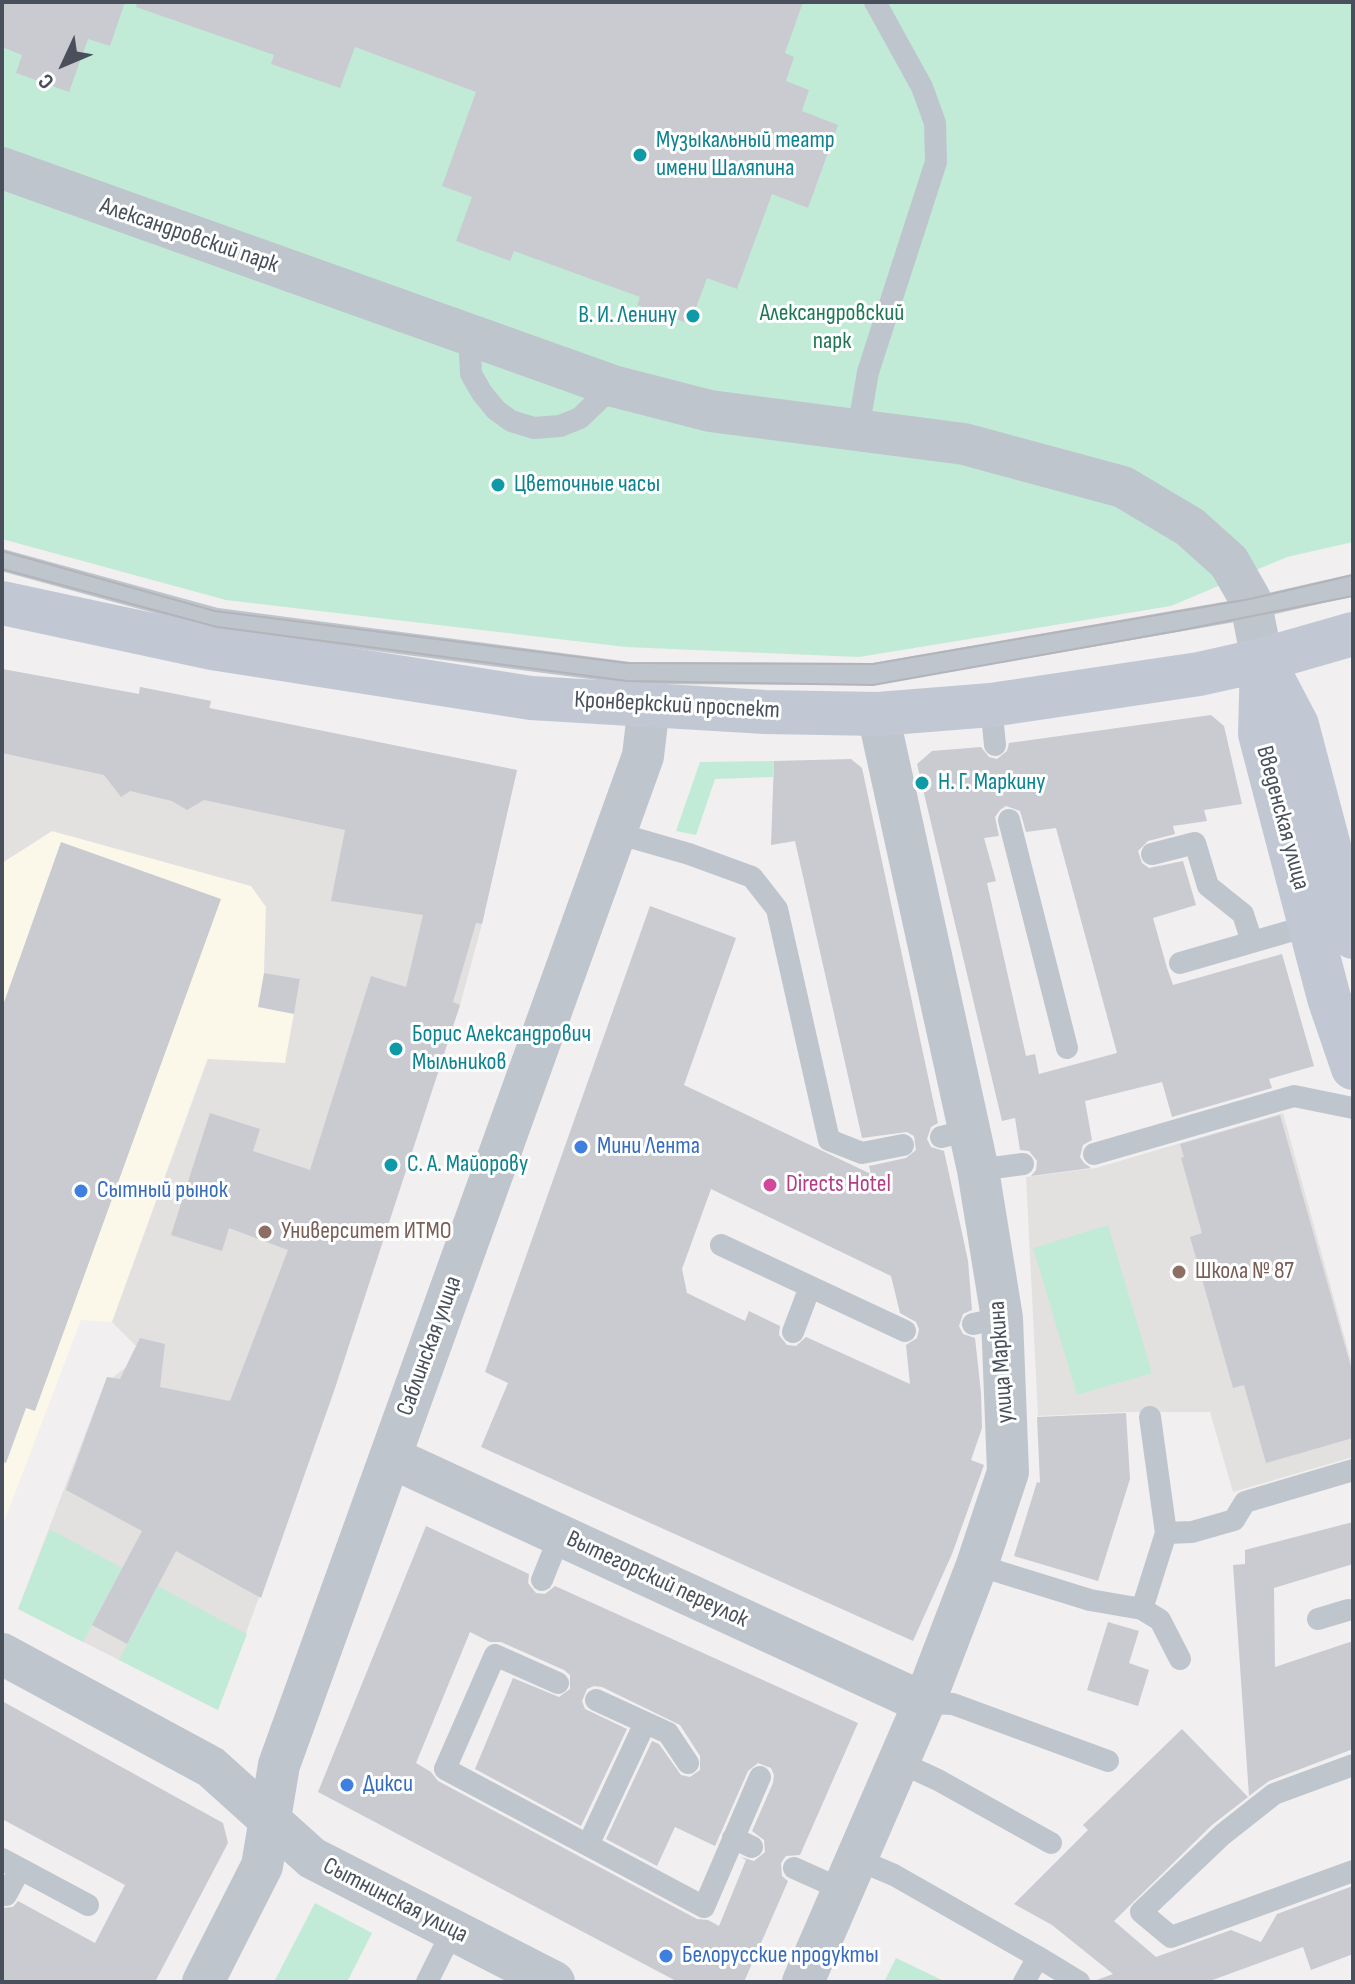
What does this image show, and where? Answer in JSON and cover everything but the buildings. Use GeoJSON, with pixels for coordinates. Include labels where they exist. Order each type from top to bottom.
{"type":"FeatureCollection","features":[{"type":"Feature","properties":{"kind":"street","name":"Александровский парк"},"geometry":{"type":"LineString","coordinates":[[2,168],[613,386],[710,411],[964,444],[1123,487],[1190,527],[1229,562],[1250,599],[1262,660]]}},
{"type":"Feature","properties":{"kind":"street","name":"Кронверкский проспект"},"geometry":{"type":"LineString","coordinates":[[2,603],[212,648],[531,698],[765,712],[878,714],[993,725],[1178,677],[1262,660],[1353,634]]}},
{"type":"Feature","properties":{"kind":"street","name":"Введенская улица"},"geometry":{"type":"LineString","coordinates":[[1262,660],[1260,734],[1329,998],[1353,1068]]}},
{"type":"Feature","properties":{"kind":"street","name":"Введенская улица"},"geometry":{"type":"LineString","coordinates":[[1262,660],[1297,725],[1353,937]]}},
{"type":"Feature","properties":{"kind":"street","name":"Саблинская улица"},"geometry":{"type":"LineString","coordinates":[[203,1982],[262,1866],[279,1765],[643,756],[649,705]]}},
{"type":"Feature","properties":{"kind":"street","name":"улица Маркина"},"geometry":{"type":"LineString","coordinates":[[803,1982],[924,1703],[977,1565],[1008,1472],[963,1146],[878,714]]}},
{"type":"Feature","properties":{"kind":"street","name":"Вытегорский переулок"},"geometry":{"type":"LineString","coordinates":[[390,1457],[924,1703]]}},
{"type":"Feature","properties":{"kind":"street","name":"Сытнинская улица"},"geometry":{"type":"LineString","coordinates":[[2,1654],[211,1767],[312,1858],[554,1982]]}},
{"type":"Feature","properties":{"kind":"lane"},"geometry":{"type":"LineString","coordinates":[[858,430],[868,372],[936,162],[935,123],[922,87],[875,2]]}},
{"type":"Feature","properties":{"kind":"lane"},"geometry":{"type":"LineString","coordinates":[[469,333],[471,374],[489,401],[511,421],[534,428],[560,426],[580,418],[613,386]]}},
{"type":"Feature","properties":{"kind":"lane"},"geometry":{"type":"LineString","coordinates":[[2,560],[217,619],[629,673],[873,674],[1252,608],[1353,585]]}},
{"type":"Feature","properties":{"kind":"lane"},"geometry":{"type":"LineString","coordinates":[[1009,820],[1067,1048]]}},
{"type":"Feature","properties":{"kind":"lane"},"geometry":{"type":"LineString","coordinates":[[616,833],[716,862],[752,877],[777,909],[829,1140],[862,1153],[903,1145]]}},
{"type":"Feature","properties":{"kind":"lane"},"geometry":{"type":"LineString","coordinates":[[1152,854],[1195,843],[1208,886],[1243,914],[1252,942]]}},
{"type":"Feature","properties":{"kind":"lane"},"geometry":{"type":"LineString","coordinates":[[1180,963],[1311,925]]}},
{"type":"Feature","properties":{"kind":"lane"},"geometry":{"type":"LineString","coordinates":[[1094,1154],[1294,1096],[1353,1108]]}},
{"type":"Feature","properties":{"kind":"lane"},"geometry":{"type":"LineString","coordinates":[[963,1146],[1023,1164]]}},
{"type":"Feature","properties":{"kind":"lane"},"geometry":{"type":"LineString","coordinates":[[721,1245],[905,1331]]}},
{"type":"Feature","properties":{"kind":"lane"},"geometry":{"type":"LineString","coordinates":[[793,1332],[810,1287]]}},
{"type":"Feature","properties":{"kind":"lane"},"geometry":{"type":"LineString","coordinates":[[1142,1609],[1166,1533],[1150,1417]]}},
{"type":"Feature","properties":{"kind":"lane"},"geometry":{"type":"LineString","coordinates":[[1166,1533],[1192,1532],[1234,1520],[1245,1502],[1353,1470]]}},
{"type":"Feature","properties":{"kind":"lane"},"geometry":{"type":"LineString","coordinates":[[542,1580],[560,1535]]}},
{"type":"Feature","properties":{"kind":"lane"},"geometry":{"type":"LineString","coordinates":[[977,1565],[1090,1600],[1142,1609],[1160,1620],[1180,1659]]}},
{"type":"Feature","properties":{"kind":"lane"},"geometry":{"type":"LineString","coordinates":[[1318,1619],[1348,1610]]}},
{"type":"Feature","properties":{"kind":"lane"},"geometry":{"type":"LineString","coordinates":[[558,1683],[511,1657],[495,1655],[445,1769],[704,1907],[742,1842],[760,1777]]}},
{"type":"Feature","properties":{"kind":"lane"},"geometry":{"type":"LineString","coordinates":[[596,1700],[668,1733],[688,1763]]}},
{"type":"Feature","properties":{"kind":"lane"},"geometry":{"type":"LineString","coordinates":[[924,1703],[953,1704],[1108,1761]]}},
{"type":"Feature","properties":{"kind":"lane"},"geometry":{"type":"LineString","coordinates":[[588,1845],[645,1723]]}},
{"type":"Feature","properties":{"kind":"lane"},"geometry":{"type":"LineString","coordinates":[[899,1762],[938,1780],[1051,1843]]}},
{"type":"Feature","properties":{"kind":"lane"},"geometry":{"type":"LineString","coordinates":[[1353,1765],[1274,1794],[1222,1835],[1141,1912],[1171,1937],[1353,1871]]}},
{"type":"Feature","properties":{"kind":"lane"},"geometry":{"type":"LineString","coordinates":[[6,1895],[11,1864],[88,1905]]}},
{"type":"Feature","properties":{"kind":"lane"},"geometry":{"type":"LineString","coordinates":[[794,1868],[850,1875],[894,1875],[1079,1982]]}},
{"type":"Feature","properties":{"kind":"lane"},"geometry":{"type":"LineString","coordinates":[[427,1982],[453,1930]]}},
{"type":"Feature","properties":{"kind":"lane"},"geometry":{"type":"LineString","coordinates":[[1024,1982],[1038,1957]]}},
{"type":"Feature","properties":{"kind":"shaded area","name":"Университет ИТМО"},"geometry":{"type":"Polygon","coordinates":[[[2,669],[139,694],[140,687],[211,701],[210,708],[517,770],[460,1005],[334,1391],[218,1710],[18,1609],[107,1377],[112,1378],[126,1367],[136,1346],[112,1322],[208,1059],[285,1063],[300,980],[264,973],[266,907],[251,886],[52,831],[2,863],[2,669]]]}},
{"type":"Feature","properties":{"kind":"shaded area","name":"Сытный рынок"},"geometry":{"type":"Polygon","coordinates":[[[52,831],[251,886],[266,907],[264,972],[300,979],[285,1063],[207,1059],[112,1322],[81,1320],[2,1527],[2,863],[52,831]]]}},
{"type":"Feature","properties":{"kind":"shaded area","name":"Школа № 87"},"geometry":{"type":"Polygon","coordinates":[[[1283,1113],[1353,1368],[1353,1457],[1233,1492],[1210,1412],[1038,1416],[1026,1177],[1096,1168],[1283,1113]]]}},
{"type":"Feature","properties":{"kind":"green space","name":"Александровский парк"},"geometry":{"type":"Polygon","coordinates":[[[2,2],[1353,2],[1353,542],[1287,557],[1171,606],[859,657],[626,647],[226,600],[2,539],[2,2]]]}},
{"type":"Feature","properties":{"kind":"green space"},"geometry":{"type":"Polygon","coordinates":[[[774,761],[773,777],[715,779],[696,835],[676,831],[700,762],[774,761]]]}},
{"type":"Feature","properties":{"kind":"green space"},"geometry":{"type":"Polygon","coordinates":[[[1108,1225],[1152,1373],[1077,1395],[1033,1248],[1108,1225]]]}},
{"type":"Feature","properties":{"kind":"green space"},"geometry":{"type":"Polygon","coordinates":[[[50,1529],[122,1568],[83,1642],[18,1609],[50,1529]]]}},
{"type":"Feature","properties":{"kind":"green space"},"geometry":{"type":"Polygon","coordinates":[[[158,1586],[247,1634],[218,1710],[119,1660],[158,1586]]]}},
{"type":"Feature","properties":{"kind":"green space"},"geometry":{"type":"Polygon","coordinates":[[[315,1903],[372,1933],[347,1982],[274,1982],[315,1903]]]}},
{"type":"Feature","properties":{"kind":"green space"},"geometry":{"type":"Polygon","coordinates":[[[896,1958],[946,1982],[884,1982],[896,1958]]]}},
{"type":"Feature","properties":{"kind":"tram line"},"geometry":{"type":"LineString","coordinates":[[2,551],[215,611],[626,663],[873,664],[1250,599],[1353,575]]}},
{"type":"Feature","properties":{"kind":"tram line"},"geometry":{"type":"LineString","coordinates":[[2,569],[217,627],[627,681],[873,685],[1353,596]]}},
{"type":"Feature","properties":{"kind":"place","name":"Музыкальный театр имени Шаляпина"},"geometry":{"type":"Point","coordinates":[640,155]}},
{"type":"Feature","properties":{"kind":"place","name":"В. И. Ленину"},"geometry":{"type":"Point","coordinates":[693,316]}},
{"type":"Feature","properties":{"kind":"place","name":"Цветочные часы"},"geometry":{"type":"Point","coordinates":[498,485]}},
{"type":"Feature","properties":{"kind":"place","name":"Н. Г. Маркину"},"geometry":{"type":"Point","coordinates":[922,783]}},
{"type":"Feature","properties":{"kind":"place","name":"Борис Александрович Мыльников"},"geometry":{"type":"Point","coordinates":[396,1049]}},
{"type":"Feature","properties":{"kind":"place","name":"Мини Лента"},"geometry":{"type":"Point","coordinates":[581,1147]}},
{"type":"Feature","properties":{"kind":"place","name":"С. А. Майорову"},"geometry":{"type":"Point","coordinates":[391,1165]}},
{"type":"Feature","properties":{"kind":"place","name":"Directs Hotel"},"geometry":{"type":"Point","coordinates":[770,1185]}},
{"type":"Feature","properties":{"kind":"place","name":"Сытный рынок"},"geometry":{"type":"Point","coordinates":[81,1191]}},
{"type":"Feature","properties":{"kind":"place","name":"Университет ИТМО"},"geometry":{"type":"Point","coordinates":[265,1232]}},
{"type":"Feature","properties":{"kind":"place","name":"Школа № 87"},"geometry":{"type":"Point","coordinates":[1179,1272]}},
{"type":"Feature","properties":{"kind":"place","name":"Дикси"},"geometry":{"type":"Point","coordinates":[347,1785]}},
{"type":"Feature","properties":{"kind":"place","name":"Белорусские продукты"},"geometry":{"type":"Point","coordinates":[666,1956]}}]}
